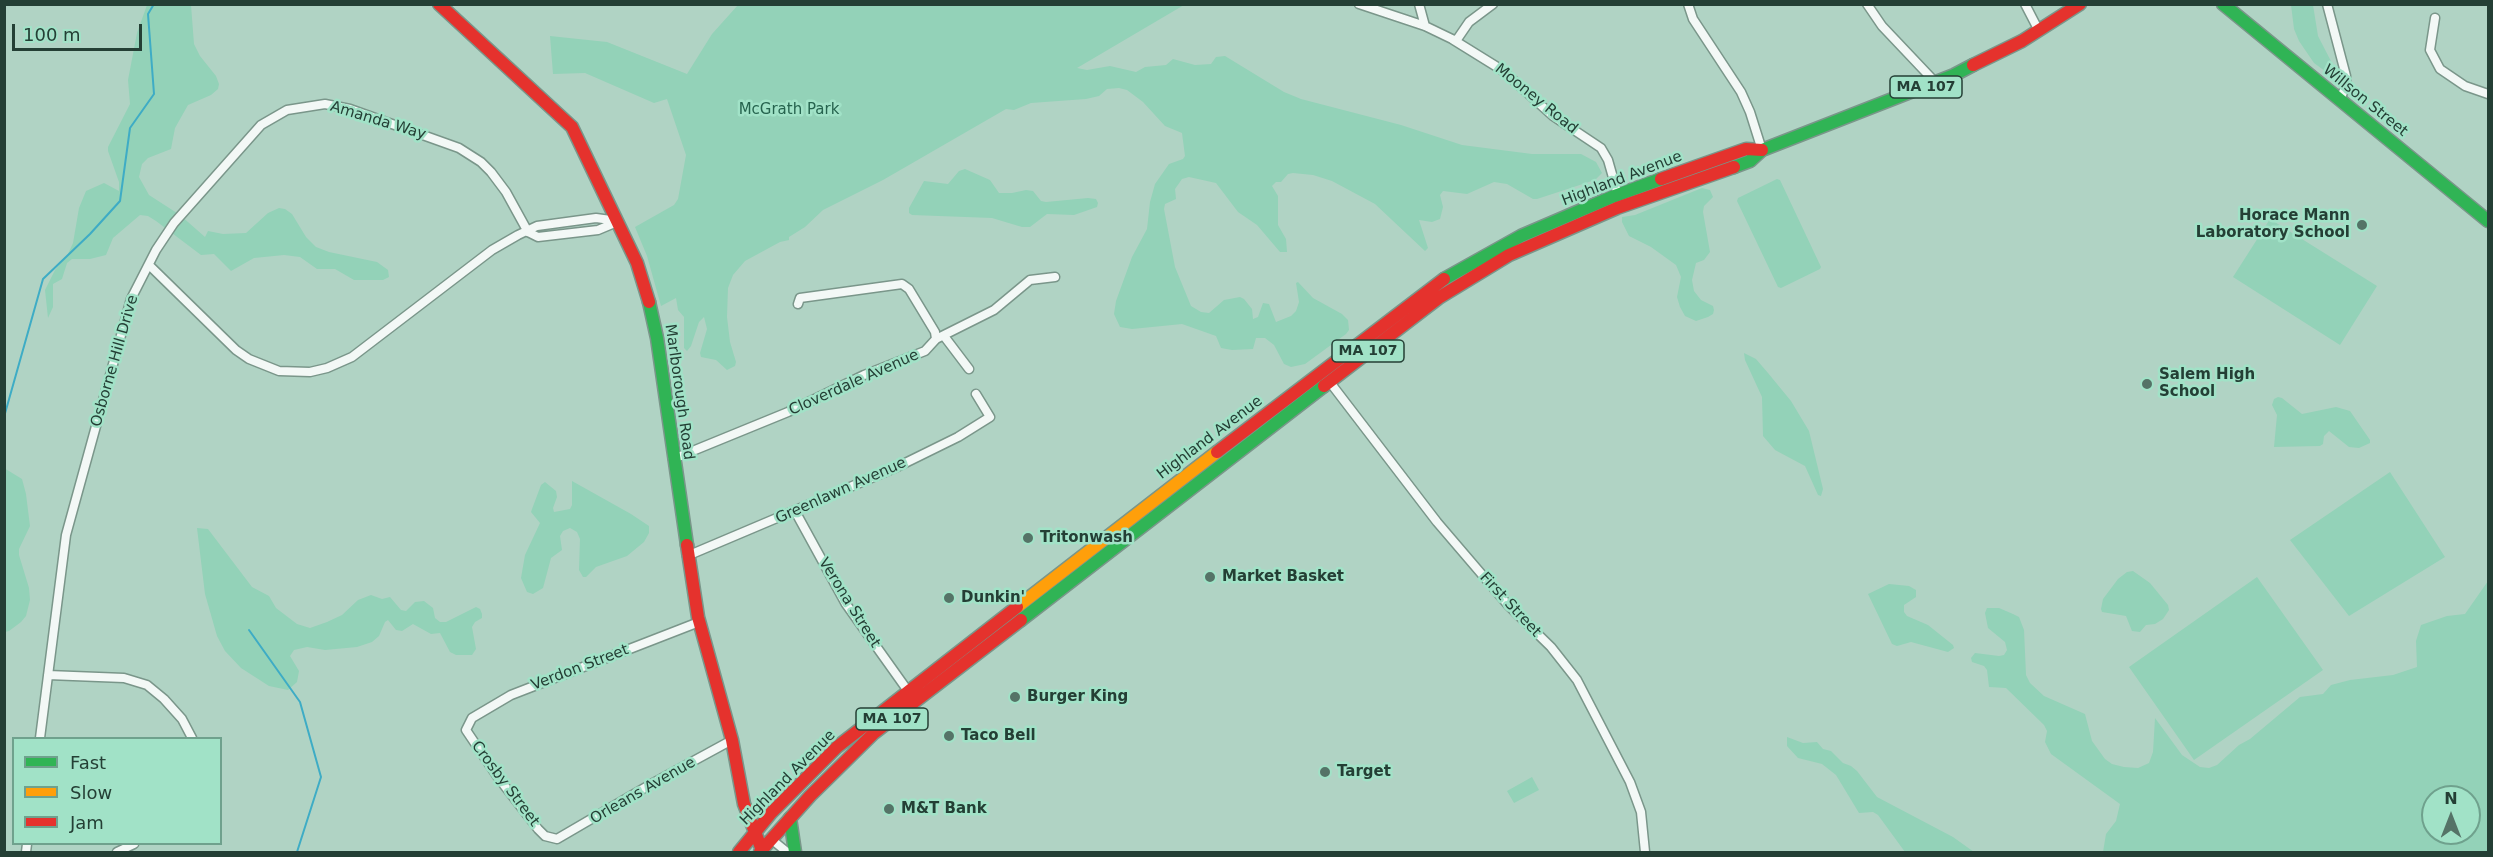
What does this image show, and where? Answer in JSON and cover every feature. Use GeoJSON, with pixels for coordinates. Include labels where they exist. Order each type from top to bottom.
{"type":"FeatureCollection","features":[{"type":"Feature","properties":{"kind":"main road","name":"Marlborough Road"},"geometry":{"type":"LineString","coordinates":[[439,4],[572,127],[637,263],[654,320],[687,556],[699,622],[732,741],[744,804],[763,852]]}},
{"type":"Feature","properties":{"kind":"main road","name":"Highland Avenue"},"geometry":{"type":"LineString","coordinates":[[763,852],[771,839],[790,818],[874,733],[1440,297],[1509,255],[1617,208],[1750,161],[1762,150],[1936,83],[1974,66],[2039,31],[2080,4]]}},
{"type":"Feature","properties":{"kind":"main road","name":"Willson Street"},"geometry":{"type":"LineString","coordinates":[[2223,4],[2488,221]]}},
{"type":"Feature","properties":{"kind":"main road","name":"Highland Avenue"},"geometry":{"type":"LineString","coordinates":[[739,852],[754,831],[837,747],[1155,499],[1441,282],[1521,236],[1618,195],[1746,149],[1762,150]]}},
{"type":"Feature","properties":{"kind":"main road"},"geometry":{"type":"LineString","coordinates":[[790,818],[795,852]]}},
{"type":"Feature","properties":{"kind":"main road"},"geometry":{"type":"LineString","coordinates":[[754,831],[771,839]]}},
{"type":"Feature","properties":{"kind":"street","name":"Mooney Road"},"geometry":{"type":"LineString","coordinates":[[1359,4],[1425,26],[1456,41],[1502,70],[1553,116],[1601,148],[1608,160],[1618,195]]}},
{"type":"Feature","properties":{"kind":"street"},"geometry":{"type":"LineString","coordinates":[[1419,4],[1425,26]]}},
{"type":"Feature","properties":{"kind":"street"},"geometry":{"type":"LineString","coordinates":[[1456,41],[1469,22],[1493,4]]}},
{"type":"Feature","properties":{"kind":"street"},"geometry":{"type":"LineString","coordinates":[[1688,4],[1693,19],[1741,92],[1762,150]]}},
{"type":"Feature","properties":{"kind":"street"},"geometry":{"type":"LineString","coordinates":[[1867,4],[1882,26],[1936,83]]}},
{"type":"Feature","properties":{"kind":"street"},"geometry":{"type":"LineString","coordinates":[[2025,4],[2039,31]]}},
{"type":"Feature","properties":{"kind":"street"},"geometry":{"type":"LineString","coordinates":[[2327,4],[2346,76],[2346,85],[2340,100]]}},
{"type":"Feature","properties":{"kind":"street"},"geometry":{"type":"LineString","coordinates":[[2435,18],[2430,50],[2440,69],[2465,86],[2488,94]]}},
{"type":"Feature","properties":{"kind":"street","name":"Amanda Way"},"geometry":{"type":"LineString","coordinates":[[149,264],[186,207],[261,125],[287,110],[325,104],[350,109],[471,154],[500,182],[528,232]]}},
{"type":"Feature","properties":{"kind":"street"},"geometry":{"type":"LineString","coordinates":[[149,264],[236,350],[249,359],[279,371],[309,372],[327,368],[352,357],[492,250],[509,240],[528,232],[538,237],[598,230],[618,221]]}},
{"type":"Feature","properties":{"kind":"street","name":"Osborne Hill Drive"},"geometry":{"type":"LineString","coordinates":[[40,737],[66,535],[130,299],[149,264]]}},
{"type":"Feature","properties":{"kind":"street","name":"Cloverdale Avenue"},"geometry":{"type":"LineString","coordinates":[[674,459],[788,412],[864,375],[925,351],[940,337],[994,310],[1030,280],[1055,277]]}},
{"type":"Feature","properties":{"kind":"street"},"geometry":{"type":"LineString","coordinates":[[799,301],[894,283],[902,284],[909,289],[935,332],[969,369]]}},
{"type":"Feature","properties":{"kind":"street","name":"First Street"},"geometry":{"type":"LineString","coordinates":[[1329,381],[1437,522],[1508,605],[1551,647],[1576,680],[1630,782],[1641,812],[1645,852]]}},
{"type":"Feature","properties":{"kind":"street","name":"Greenlawn Avenue"},"geometry":{"type":"LineString","coordinates":[[687,556],[895,468],[958,437],[990,417],[976,394]]}},
{"type":"Feature","properties":{"kind":"street","name":"Verona Street"},"geometry":{"type":"LineString","coordinates":[[795,511],[846,604],[908,691]]}},
{"type":"Feature","properties":{"kind":"street","name":"Verdon Street"},"geometry":{"type":"LineString","coordinates":[[467,724],[472,718],[511,695],[699,622]]}},
{"type":"Feature","properties":{"kind":"street"},"geometry":{"type":"LineString","coordinates":[[48,675],[124,678],[147,685],[164,699],[182,719],[191,737]]}},
{"type":"Feature","properties":{"kind":"street","name":"Crosby Street"},"geometry":{"type":"LineString","coordinates":[[467,724],[466,730],[470,737],[497,776],[538,829],[553,839]]}},
{"type":"Feature","properties":{"kind":"street","name":"Orleans Avenue"},"geometry":{"type":"LineString","coordinates":[[553,839],[565,836],[653,783],[732,741]]}},
{"type":"Feature","properties":{"kind":"street"},"geometry":{"type":"LineString","coordinates":[[771,839],[787,852]]}},
{"type":"Feature","properties":{"kind":"green space"},"geometry":{"type":"Polygon","coordinates":[[[147,5],[191,5],[194,44],[219,84],[218,89],[211,95],[188,105],[175,128],[171,149],[148,158],[142,164],[139,177],[149,195],[180,215],[205,237],[208,231],[223,234],[246,233],[268,213],[279,208],[285,209],[292,214],[306,237],[316,247],[377,262],[388,270],[389,277],[383,280],[354,280],[335,269],[317,269],[300,257],[284,255],[254,258],[231,271],[214,254],[201,255],[156,221],[148,216],[140,215],[113,238],[106,255],[90,259],[72,259],[67,263],[62,279],[53,284],[53,307],[48,318],[45,290],[73,243],[79,208],[86,191],[104,183],[119,191],[119,182],[108,147],[130,104],[128,80],[137,33],[147,5]]]}},
{"type":"Feature","properties":{"kind":"green space","name":"McGrath Park"},"geometry":{"type":"Polygon","coordinates":[[[738,5],[1184,5],[1077,68],[1087,70],[1110,66],[1136,72],[1145,67],[1166,65],[1173,59],[1195,65],[1211,64],[1216,57],[1225,56],[1284,92],[1301,99],[1401,125],[1462,145],[1532,154],[1581,154],[1596,162],[1602,173],[1595,180],[1537,199],[1507,184],[1494,182],[1467,194],[1443,191],[1440,195],[1443,207],[1440,219],[1432,222],[1419,220],[1428,248],[1425,251],[1375,204],[1332,181],[1313,175],[1293,173],[1272,186],[1278,196],[1278,225],[1286,239],[1287,252],[1280,252],[1257,225],[1238,212],[1216,183],[1189,177],[1182,179],[1175,189],[1176,199],[1165,204],[1164,209],[1175,267],[1191,306],[1201,312],[1209,313],[1224,300],[1240,297],[1252,309],[1253,319],[1258,317],[1263,303],[1269,304],[1276,322],[1291,316],[1296,311],[1299,302],[1296,283],[1298,282],[1313,298],[1342,314],[1348,320],[1349,330],[1346,334],[1305,364],[1291,367],[1284,364],[1274,345],[1265,338],[1256,338],[1253,349],[1232,350],[1221,348],[1216,336],[1182,324],[1132,329],[1120,327],[1114,314],[1116,301],[1132,257],[1147,229],[1155,184],[1169,164],[1185,156],[1182,133],[1165,126],[1143,102],[1127,90],[1119,88],[1107,89],[1099,96],[1086,99],[1031,103],[1014,110],[1006,109],[883,180],[823,210],[805,227],[789,237],[789,240],[780,242],[745,261],[733,275],[728,288],[727,317],[730,342],[736,362],[735,366],[727,370],[716,360],[701,357],[700,353],[707,329],[704,317],[699,322],[691,346],[687,351],[684,348],[684,317],[678,310],[676,298],[661,306],[647,256],[635,227],[674,205],[678,199],[686,155],[667,99],[654,103],[585,73],[553,74],[550,36],[607,42],[687,74],[712,34],[738,5]]]}},
{"type":"Feature","properties":{"kind":"green space"},"geometry":{"type":"Polygon","coordinates":[[[2291,5],[2313,5],[2318,36],[2334,67],[2333,77],[2314,63],[2299,41],[2294,29],[2291,5]]]}},
{"type":"Feature","properties":{"kind":"green space"},"geometry":{"type":"Polygon","coordinates":[[[965,169],[990,180],[999,193],[1033,191],[1041,201],[1046,202],[1096,199],[1097,207],[1074,215],[1047,214],[1030,227],[1022,227],[992,218],[912,215],[909,213],[909,208],[924,181],[948,184],[959,171],[965,169]]]}},
{"type":"Feature","properties":{"kind":"green space"},"geometry":{"type":"Polygon","coordinates":[[[1777,179],[1780,180],[1821,267],[1781,288],[1778,287],[1737,201],[1738,198],[1777,179]]]}},
{"type":"Feature","properties":{"kind":"green space"},"geometry":{"type":"Polygon","coordinates":[[[1702,188],[1710,190],[1713,197],[1704,206],[1703,212],[1710,252],[1704,260],[1696,263],[1692,280],[1694,291],[1701,300],[1713,306],[1714,310],[1713,314],[1696,321],[1685,316],[1680,307],[1677,297],[1681,277],[1676,265],[1651,247],[1629,236],[1622,217],[1635,215],[1702,188]]]}},
{"type":"Feature","properties":{"kind":"green space"},"geometry":{"type":"Polygon","coordinates":[[[2270,219],[2377,286],[2340,345],[2233,277],[2270,219]]]}},
{"type":"Feature","properties":{"kind":"green space"},"geometry":{"type":"Polygon","coordinates":[[[1744,353],[1756,359],[1768,373],[1791,401],[1809,431],[1823,489],[1821,496],[1818,495],[1805,466],[1775,450],[1763,436],[1762,397],[1744,353]]]}},
{"type":"Feature","properties":{"kind":"green space"},"geometry":{"type":"Polygon","coordinates":[[[2278,397],[2302,414],[2336,407],[2350,411],[2370,443],[2359,448],[2349,447],[2329,431],[2320,446],[2274,447],[2277,415],[2272,405],[2274,399],[2278,397]]]}},
{"type":"Feature","properties":{"kind":"green space"},"geometry":{"type":"Polygon","coordinates":[[[4,468],[22,479],[30,526],[19,549],[19,555],[29,588],[30,600],[26,616],[5,632],[4,468]]]}},
{"type":"Feature","properties":{"kind":"green space"},"geometry":{"type":"Polygon","coordinates":[[[2390,472],[2445,557],[2349,616],[2290,540],[2390,472]]]}},
{"type":"Feature","properties":{"kind":"green space"},"geometry":{"type":"Polygon","coordinates":[[[572,481],[649,526],[649,533],[644,542],[627,556],[596,567],[586,577],[583,577],[579,570],[580,539],[577,532],[570,528],[563,531],[560,536],[562,550],[551,558],[543,588],[533,594],[527,592],[521,578],[525,555],[540,523],[531,512],[541,485],[545,482],[556,491],[554,512],[570,509],[572,481]]]}},
{"type":"Feature","properties":{"kind":"green space"},"geometry":{"type":"Polygon","coordinates":[[[197,528],[208,529],[252,587],[269,596],[276,608],[297,624],[310,628],[327,622],[342,615],[358,600],[371,595],[382,599],[390,597],[401,610],[406,611],[415,602],[424,601],[433,608],[435,618],[440,622],[446,622],[476,607],[480,609],[482,618],[472,627],[476,649],[472,655],[456,655],[450,652],[440,633],[431,634],[413,624],[402,631],[396,630],[388,620],[379,636],[372,642],[357,647],[325,650],[307,647],[294,650],[290,656],[299,671],[297,682],[288,690],[269,686],[241,668],[225,651],[217,636],[205,594],[197,528]]]}},
{"type":"Feature","properties":{"kind":"green space"},"geometry":{"type":"Polygon","coordinates":[[[2133,571],[2150,583],[2168,605],[2169,610],[2163,619],[2155,624],[2146,625],[2140,632],[2132,631],[2126,616],[2102,612],[2101,609],[2103,599],[2118,579],[2127,572],[2133,571]]]}},
{"type":"Feature","properties":{"kind":"green space"},"geometry":{"type":"Polygon","coordinates":[[[2257,577],[2323,670],[2194,760],[2129,667],[2257,577]]]}},
{"type":"Feature","properties":{"kind":"green space"},"geometry":{"type":"Polygon","coordinates":[[[2488,581],[2488,852],[2103,852],[2106,834],[2116,821],[2120,804],[2051,754],[2045,742],[2047,731],[2044,725],[2006,688],[1989,687],[1987,670],[1984,666],[1972,662],[1971,658],[1975,653],[2004,655],[2007,650],[2005,642],[1988,628],[1985,613],[1987,608],[1999,608],[2013,614],[2019,617],[2024,630],[2026,675],[2030,683],[2044,696],[2085,714],[2092,741],[2105,759],[2112,764],[2124,767],[2138,768],[2149,763],[2153,752],[2155,718],[2182,755],[2200,767],[2209,768],[2217,765],[2300,697],[2323,694],[2331,685],[2350,680],[2393,675],[2417,667],[2416,641],[2421,625],[2447,616],[2465,614],[2488,581]]]}},
{"type":"Feature","properties":{"kind":"green space"},"geometry":{"type":"Polygon","coordinates":[[[1889,584],[1909,586],[1916,590],[1916,597],[1904,605],[1904,612],[1907,616],[1928,625],[1954,648],[1948,652],[1911,642],[1897,646],[1892,644],[1868,594],[1889,584]]]}},
{"type":"Feature","properties":{"kind":"green space"},"geometry":{"type":"Polygon","coordinates":[[[1787,737],[1803,743],[1817,742],[1823,749],[1831,751],[1843,763],[1857,771],[1877,797],[1953,837],[1974,852],[1905,852],[1878,815],[1873,812],[1859,813],[1836,775],[1822,764],[1798,758],[1787,746],[1787,737]]]}},
{"type":"Feature","properties":{"kind":"green space"},"geometry":{"type":"Polygon","coordinates":[[[1532,777],[1539,790],[1514,803],[1507,791],[1532,777]]]}},
{"type":"Feature","properties":{"kind":"waterway"},"geometry":{"type":"LineString","coordinates":[[4,417],[43,279],[90,234],[120,201],[130,128],[154,94],[148,14],[154,4]]}},
{"type":"Feature","properties":{"kind":"waterway"},"geometry":{"type":"LineString","coordinates":[[249,630],[300,702],[321,777],[297,852]]}},
{"type":"Feature","properties":{"kind":"traffic: fast"},"geometry":{"type":"LineString","coordinates":[[2223,4],[2488,221]]}},
{"type":"Feature","properties":{"kind":"traffic: fast"},"geometry":{"type":"LineString","coordinates":[[1734,167],[1750,161],[1762,150],[1954,75],[1973,65]]}},
{"type":"Feature","properties":{"kind":"traffic: fast"},"geometry":{"type":"LineString","coordinates":[[1444,279],[1521,236],[1612,197],[1661,179]]}},
{"type":"Feature","properties":{"kind":"traffic: fast"},"geometry":{"type":"LineString","coordinates":[[649,302],[657,338],[687,545]]}},
{"type":"Feature","properties":{"kind":"traffic: fast"},"geometry":{"type":"LineString","coordinates":[[1021,620],[1324,386]]}},
{"type":"Feature","properties":{"kind":"traffic: fast"},"geometry":{"type":"LineString","coordinates":[[790,818],[795,852]]}},
{"type":"Feature","properties":{"kind":"traffic: slow"},"geometry":{"type":"LineString","coordinates":[[1017,607],[1217,452]]}},
{"type":"Feature","properties":{"kind":"traffic: jam"},"geometry":{"type":"LineString","coordinates":[[439,4],[572,127],[637,263],[649,302]]}},
{"type":"Feature","properties":{"kind":"traffic: jam"},"geometry":{"type":"LineString","coordinates":[[1973,65],[2022,41],[2080,4]]}},
{"type":"Feature","properties":{"kind":"traffic: jam"},"geometry":{"type":"LineString","coordinates":[[1661,179],[1746,149],[1762,150]]}},
{"type":"Feature","properties":{"kind":"traffic: jam"},"geometry":{"type":"LineString","coordinates":[[1324,386],[1440,297],[1509,255],[1617,208],[1734,167]]}},
{"type":"Feature","properties":{"kind":"traffic: jam"},"geometry":{"type":"LineString","coordinates":[[1217,452],[1444,279]]}},
{"type":"Feature","properties":{"kind":"traffic: jam"},"geometry":{"type":"LineString","coordinates":[[687,545],[698,617],[732,740],[744,804],[762,850]]}},
{"type":"Feature","properties":{"kind":"traffic: jam"},"geometry":{"type":"LineString","coordinates":[[739,852],[771,813],[837,747],[1017,607]]}},
{"type":"Feature","properties":{"kind":"traffic: jam"},"geometry":{"type":"LineString","coordinates":[[760,852],[810,796],[874,733],[1021,620]]}},
{"type":"Feature","properties":{"kind":"place","name":"Horace Mann Laboratory School"},"geometry":{"type":"Point","coordinates":[2362,225]}},
{"type":"Feature","properties":{"kind":"place","name":"Salem High School"},"geometry":{"type":"Point","coordinates":[2147,384]}},
{"type":"Feature","properties":{"kind":"place","name":"Tritonwash"},"geometry":{"type":"Point","coordinates":[1028,538]}},
{"type":"Feature","properties":{"kind":"place","name":"Market Basket"},"geometry":{"type":"Point","coordinates":[1210,577]}},
{"type":"Feature","properties":{"kind":"place","name":"Dunkin'"},"geometry":{"type":"Point","coordinates":[949,598]}},
{"type":"Feature","properties":{"kind":"place","name":"Burger King"},"geometry":{"type":"Point","coordinates":[1015,697]}},
{"type":"Feature","properties":{"kind":"place","name":"Taco Bell"},"geometry":{"type":"Point","coordinates":[949,736]}},
{"type":"Feature","properties":{"kind":"place","name":"Target"},"geometry":{"type":"Point","coordinates":[1325,772]}},
{"type":"Feature","properties":{"kind":"place","name":"M&T Bank"},"geometry":{"type":"Point","coordinates":[889,809]}}]}
